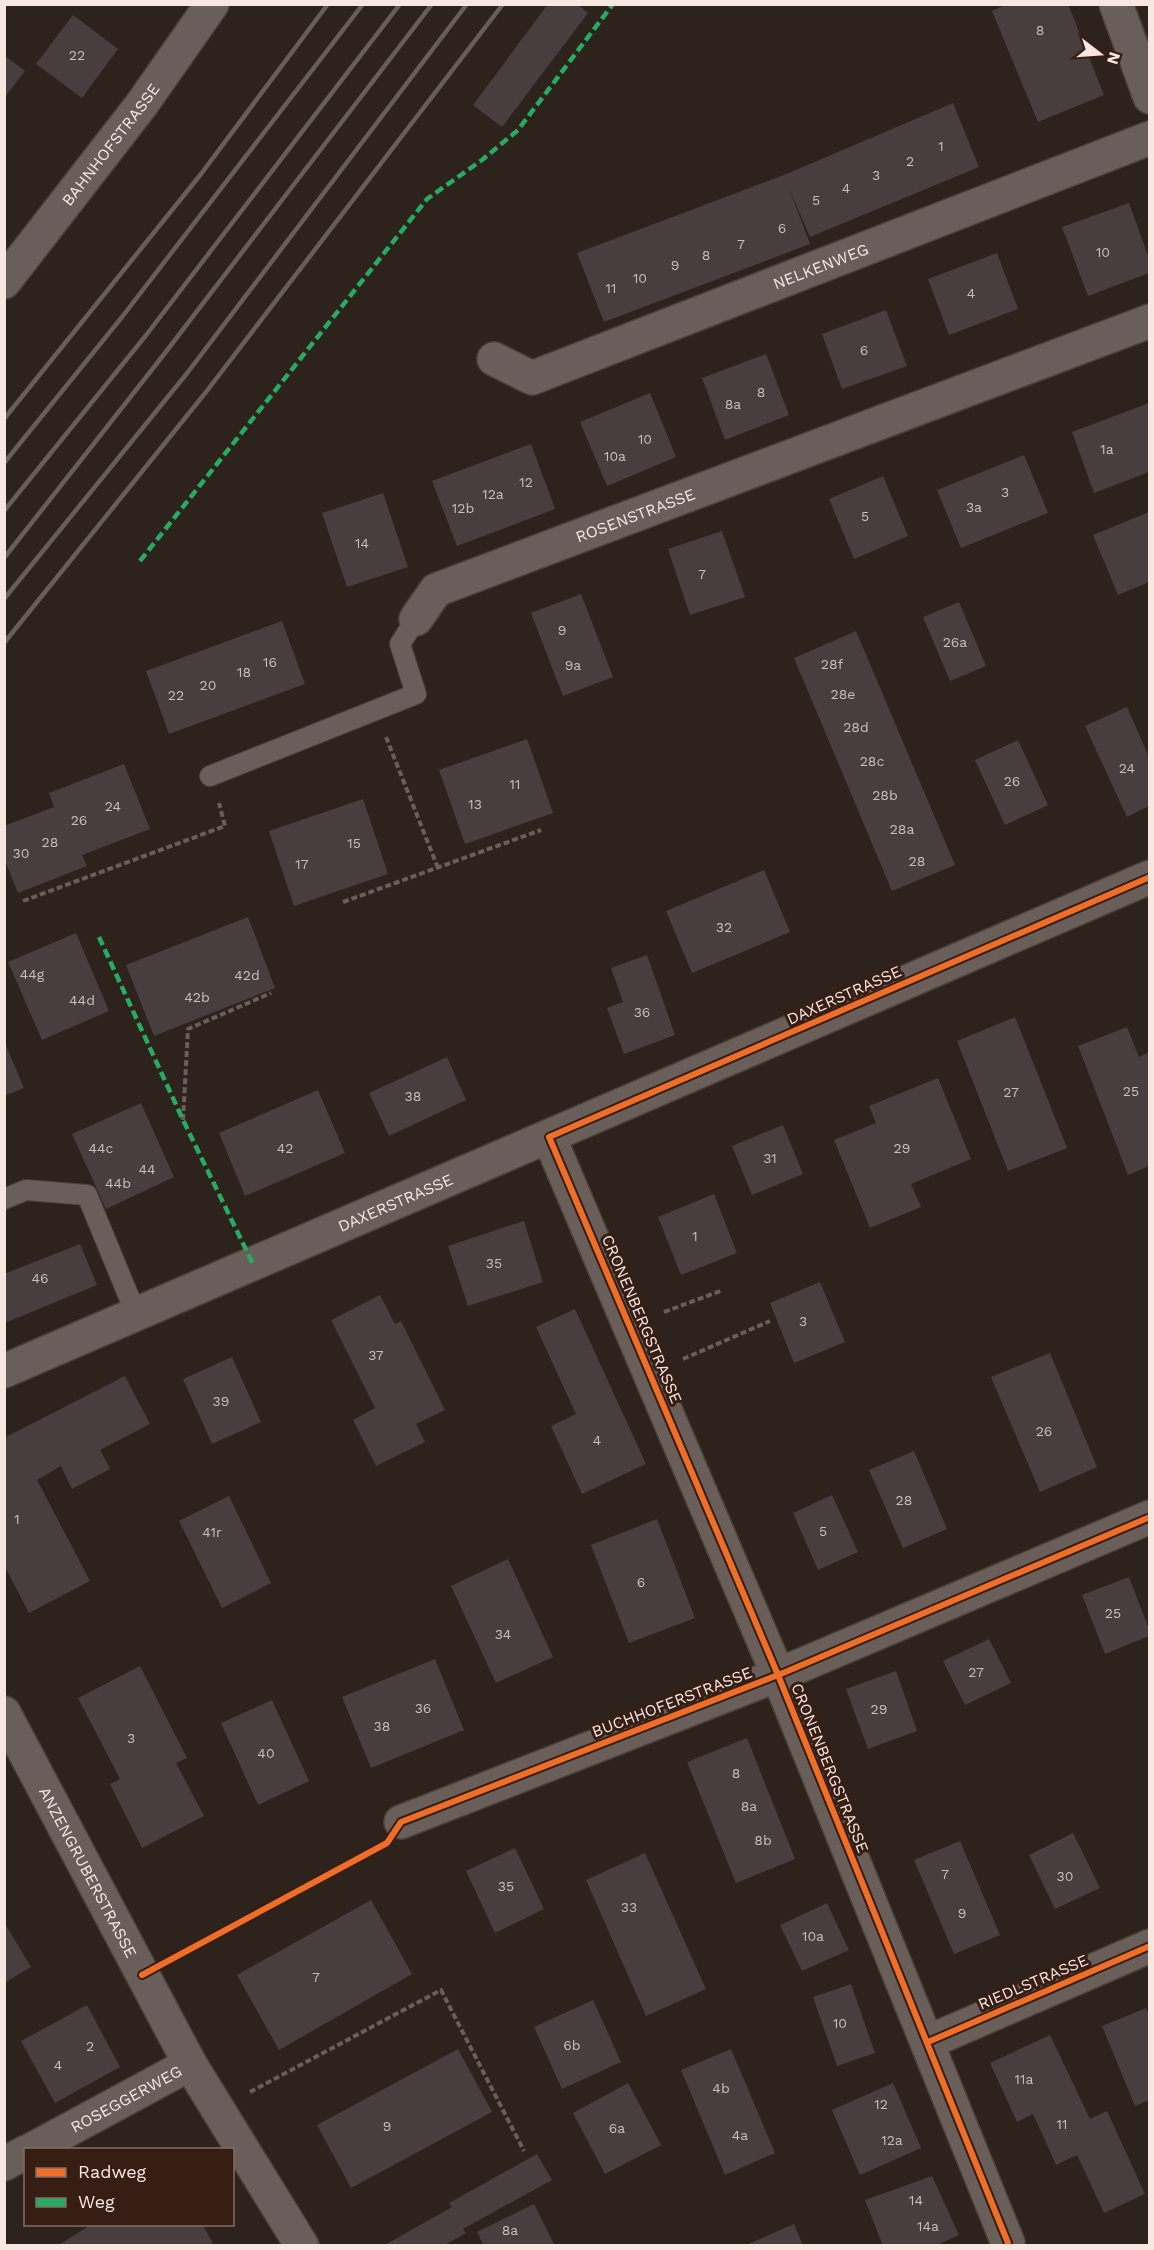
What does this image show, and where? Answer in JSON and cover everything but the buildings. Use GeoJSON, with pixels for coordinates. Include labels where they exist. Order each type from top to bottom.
{"type":"FeatureCollection","features":[{"type":"Feature","properties":{"kind":"street","name":"BAHNHOFSTRASSE"},"geometry":{"type":"LineString","coordinates":[[4,282],[142,104],[212,4]]}},
{"type":"Feature","properties":{"kind":"street"},"geometry":{"type":"LineString","coordinates":[[1116,4],[1149,97]]}},
{"type":"Feature","properties":{"kind":"street","name":"NELKENWEG"},"geometry":{"type":"LineString","coordinates":[[494,359],[532,378],[1149,138]]}},
{"type":"Feature","properties":{"kind":"street","name":"ROSENSTRASSE"},"geometry":{"type":"LineString","coordinates":[[416,619],[436,590],[1149,321]]}},
{"type":"Feature","properties":{"kind":"street","name":"DAXERSTRASSE"},"geometry":{"type":"LineString","coordinates":[[4,1371],[1149,877]]}},
{"type":"Feature","properties":{"kind":"street","name":"CRONENBERGSTRASSE"},"geometry":{"type":"LineString","coordinates":[[549,1137],[629,1326],[651,1372],[778,1675],[928,2042],[1008,2242],[1007,2246]]}},
{"type":"Feature","properties":{"kind":"street","name":"BUCHHOFERSTRASSE"},"geometry":{"type":"LineString","coordinates":[[401,1822],[778,1675],[1149,1517]]}},
{"type":"Feature","properties":{"kind":"street","name":"ANZENGRUBERSTRASSE"},"geometry":{"type":"LineString","coordinates":[[4,1713],[190,2064],[302,2246]]}},
{"type":"Feature","properties":{"kind":"street","name":"RIEDLSTRASSE"},"geometry":{"type":"LineString","coordinates":[[928,2042],[1149,1946]]}},
{"type":"Feature","properties":{"kind":"street","name":"ROSEGGERWEG"},"geometry":{"type":"LineString","coordinates":[[35,2148],[190,2064]]}},
{"type":"Feature","properties":{"kind":"street"},"geometry":{"type":"LineString","coordinates":[[4,2164],[24,2153]]}},
{"type":"Feature","properties":{"kind":"lane","name":"ROSENSTRASSE"},"geometry":{"type":"LineString","coordinates":[[210,776],[416,694],[400,644],[416,619]]}},
{"type":"Feature","properties":{"kind":"lane"},"geometry":{"type":"LineString","coordinates":[[4,1199],[26,1190],[87,1195],[136,1314]]}},
{"type":"Feature","properties":{"kind":"path"},"geometry":{"type":"LineString","coordinates":[[375,711],[438,868]]}},
{"type":"Feature","properties":{"kind":"path"},"geometry":{"type":"LineString","coordinates":[[23,901],[225,825],[210,776]]}},
{"type":"Feature","properties":{"kind":"path"},"geometry":{"type":"LineString","coordinates":[[343,902],[541,830]]}},
{"type":"Feature","properties":{"kind":"path"},"geometry":{"type":"LineString","coordinates":[[183,1120],[188,1029],[271,993]]}},
{"type":"Feature","properties":{"kind":"path"},"geometry":{"type":"LineString","coordinates":[[629,1326],[723,1290]]}},
{"type":"Feature","properties":{"kind":"path"},"geometry":{"type":"LineString","coordinates":[[651,1372],[770,1321]]}},
{"type":"Feature","properties":{"kind":"path"},"geometry":{"type":"LineString","coordinates":[[142,1975],[387,1843],[401,1822]]}},
{"type":"Feature","properties":{"kind":"path"},"geometry":{"type":"LineString","coordinates":[[218,2109],[441,1990],[524,2151]]}},
{"type":"Feature","properties":{"kind":"railway"},"geometry":{"type":"LineString","coordinates":[[4,419],[201,174],[328,4]]}},
{"type":"Feature","properties":{"kind":"railway"},"geometry":{"type":"LineString","coordinates":[[4,463],[122,317],[363,4]]}},
{"type":"Feature","properties":{"kind":"railway"},"geometry":{"type":"LineString","coordinates":[[4,511],[147,334],[400,4]]}},
{"type":"Feature","properties":{"kind":"railway"},"geometry":{"type":"LineString","coordinates":[[4,558],[165,353],[432,4]]}},
{"type":"Feature","properties":{"kind":"railway"},"geometry":{"type":"LineString","coordinates":[[4,599],[188,372],[467,4]]}},
{"type":"Feature","properties":{"kind":"railway"},"geometry":{"type":"LineString","coordinates":[[4,643],[206,392],[503,4]]}},
{"type":"Feature","properties":{"kind":"marked path"},"geometry":{"type":"LineString","coordinates":[[140,561],[427,199],[482,160],[518,130],[613,4]]}},
{"type":"Feature","properties":{"kind":"marked path"},"geometry":{"type":"LineString","coordinates":[[99,937],[183,1120],[253,1264]]}},
{"type":"Feature","properties":{"kind":"cycle path"},"geometry":{"type":"LineString","coordinates":[[1007,2246],[1008,2243],[778,1675],[549,1137],[1150,877]]}},
{"type":"Feature","properties":{"kind":"cycle path"},"geometry":{"type":"LineString","coordinates":[[142,1975],[387,1843],[401,1822],[783,1673],[1150,1517]]}},
{"type":"Feature","properties":{"kind":"cycle path"},"geometry":{"type":"LineString","coordinates":[[928,2042],[1150,1946]]}}]}
